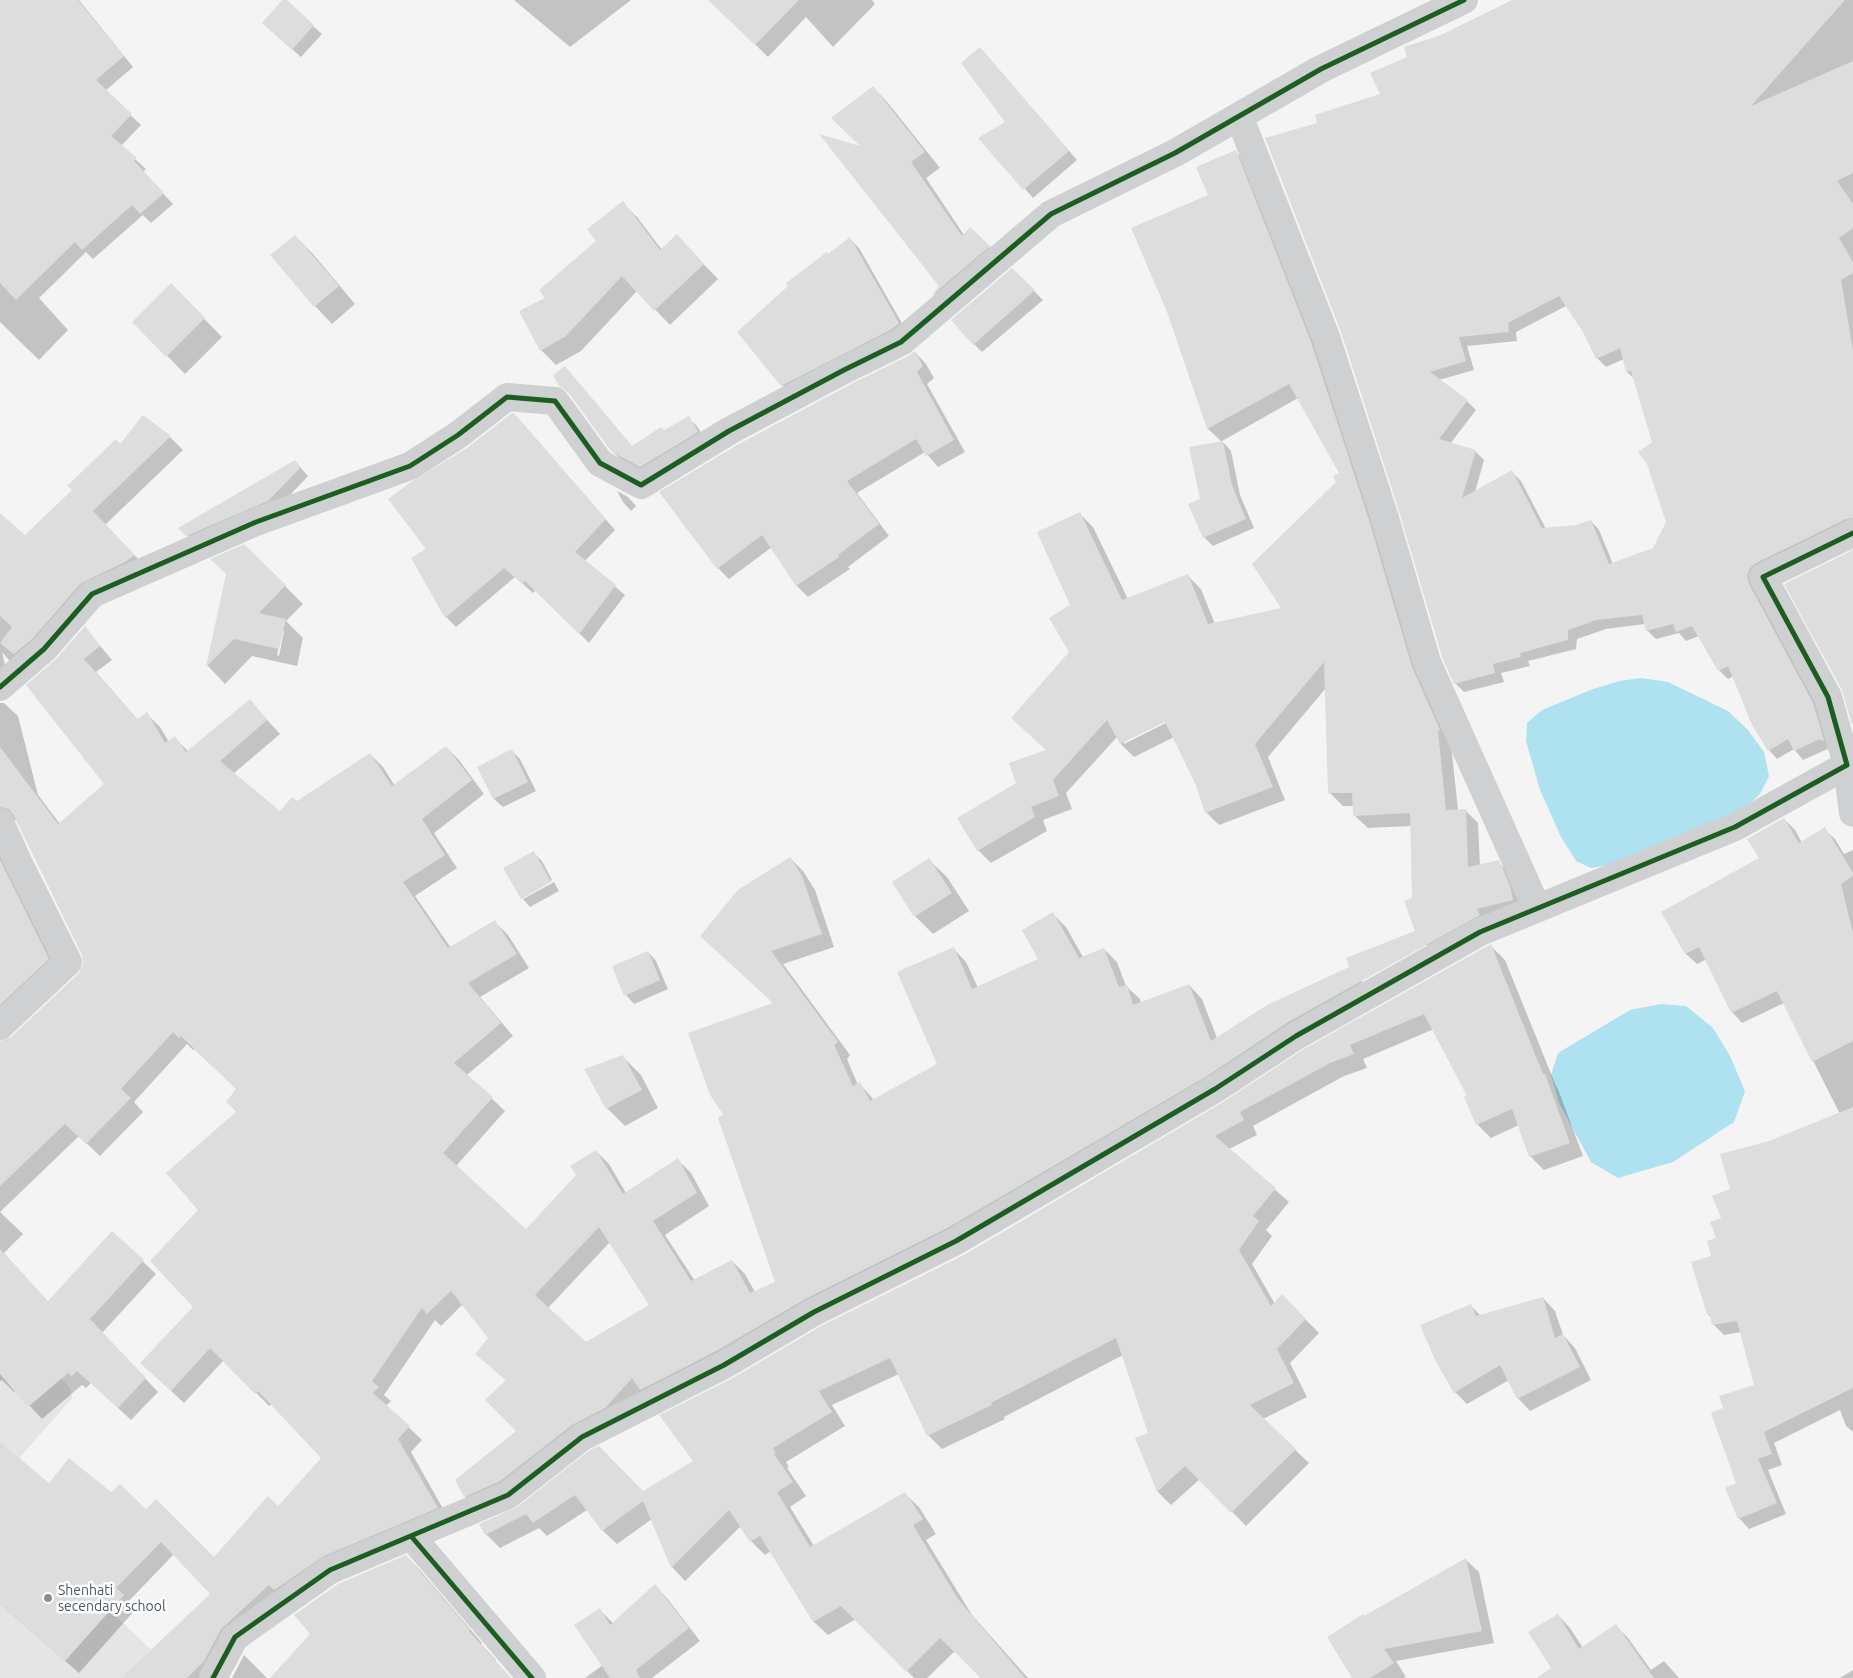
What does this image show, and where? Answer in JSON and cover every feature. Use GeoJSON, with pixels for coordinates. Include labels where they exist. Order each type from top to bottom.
{"type":"FeatureCollection","features":[{"type":"Feature","properties":{"kind":"street"},"geometry":{"type":"LineString","coordinates":[[0,687],[44,650],[92,594],[256,522],[410,466],[458,435],[507,397],[555,401],[600,463],[641,484],[729,431],[901,342],[1051,214],[1175,154],[1320,69],[1464,0]]}},
{"type":"Feature","properties":{"kind":"street"},"geometry":{"type":"LineString","coordinates":[[1239,116],[1326,337],[1384,515],[1427,662],[1537,908]]}},
{"type":"Feature","properties":{"kind":"street"},"geometry":{"type":"LineString","coordinates":[[1853,533],[1762,577],[1828,698],[1847,764],[1853,813]]}},
{"type":"Feature","properties":{"kind":"street"},"geometry":{"type":"LineString","coordinates":[[213,1678],[235,1637],[330,1570],[508,1495],[582,1437],[724,1364],[814,1312],[956,1241],[1215,1089],[1296,1036],[1480,932],[1735,827],[1847,764]]}},
{"type":"Feature","properties":{"kind":"street"},"geometry":{"type":"LineString","coordinates":[[0,822],[68,962],[0,1026]]}},
{"type":"Feature","properties":{"kind":"street"},"geometry":{"type":"LineString","coordinates":[[412,1536],[532,1678]]}},
{"type":"Feature","properties":{"kind":"shaded area"},"geometry":{"type":"Polygon","coordinates":[[[0,1311],[70,1388],[72,1398],[0,1480],[0,1311]]]}},
{"type":"Feature","properties":{"kind":"shaded area","name":"Shenhati secendary school"},"geometry":{"type":"Polygon","coordinates":[[[0,1502],[11,1517],[181,1678],[0,1678],[0,1502]]]}},
{"type":"Feature","properties":{"kind":"water"},"geometry":{"type":"Polygon","coordinates":[[[1641,678],[1668,682],[1728,711],[1748,730],[1764,752],[1769,776],[1760,794],[1747,806],[1622,863],[1591,868],[1576,861],[1561,837],[1540,790],[1526,741],[1527,723],[1542,710],[1593,689],[1620,681],[1641,678]]]}},
{"type":"Feature","properties":{"kind":"water"},"geometry":{"type":"Polygon","coordinates":[[[1661,1004],[1686,1006],[1713,1028],[1730,1056],[1745,1091],[1734,1122],[1673,1162],[1618,1178],[1591,1162],[1559,1103],[1551,1075],[1558,1053],[1630,1010],[1661,1004]]]}},
{"type":"Feature","properties":{"kind":"building"},"geometry":{"type":"Polygon","coordinates":[[[0,0],[78,0],[124,56],[96,80],[132,114],[111,136],[137,158],[134,161],[164,193],[140,214],[132,205],[82,250],[75,242],[16,300],[0,283],[0,0]]]}},
{"type":"Feature","properties":{"kind":"building"},"geometry":{"type":"Polygon","coordinates":[[[282,0],[287,0],[314,25],[292,50],[262,23],[282,0]]]}},
{"type":"Feature","properties":{"kind":"building"},"geometry":{"type":"Polygon","coordinates":[[[708,0],[799,0],[755,45],[708,0]]]}},
{"type":"Feature","properties":{"kind":"building"},"geometry":{"type":"Polygon","coordinates":[[[1512,0],[1845,0],[1751,106],[1853,61],[1853,173],[1837,181],[1853,204],[1853,228],[1839,238],[1853,262],[1853,273],[1841,280],[1853,350],[1853,518],[1846,519],[1756,563],[1750,568],[1747,576],[1749,584],[1813,703],[1824,740],[1821,741],[1820,739],[1794,751],[1788,739],[1768,751],[1752,725],[1728,666],[1718,671],[1692,626],[1676,632],[1673,624],[1646,631],[1642,615],[1596,620],[1568,630],[1568,640],[1520,653],[1521,657],[1493,664],[1495,673],[1454,684],[1442,657],[1399,511],[1341,332],[1265,138],[1317,123],[1315,115],[1380,94],[1370,73],[1407,57],[1404,47],[1441,35],[1512,0]],[[1559,296],[1508,323],[1509,332],[1459,337],[1466,361],[1430,372],[1468,400],[1439,439],[1476,450],[1462,498],[1512,470],[1542,528],[1576,525],[1591,520],[1609,564],[1653,548],[1666,522],[1647,464],[1638,452],[1652,442],[1631,371],[1626,372],[1620,348],[1596,359],[1583,332],[1559,296]]]}},
{"type":"Feature","properties":{"kind":"building"},"geometry":{"type":"Polygon","coordinates":[[[980,47],[1069,151],[1023,190],[978,138],[1005,122],[961,63],[980,47]]]}},
{"type":"Feature","properties":{"kind":"building"},"geometry":{"type":"Polygon","coordinates":[[[873,86],[925,152],[911,162],[962,236],[970,227],[990,246],[931,296],[939,286],[819,134],[860,146],[831,118],[873,86]]]}},
{"type":"Feature","properties":{"kind":"building"},"geometry":{"type":"Polygon","coordinates":[[[1236,150],[1311,342],[1369,520],[1412,667],[1440,730],[1438,731],[1446,810],[1466,809],[1468,867],[1499,860],[1510,886],[1513,900],[1477,909],[1480,915],[1288,1022],[1207,1076],[949,1227],[807,1298],[716,1351],[640,1390],[632,1378],[605,1408],[572,1425],[500,1481],[464,1497],[455,1480],[516,1431],[485,1400],[506,1380],[475,1354],[488,1338],[451,1291],[427,1314],[422,1308],[372,1381],[379,1387],[373,1393],[410,1426],[398,1439],[438,1508],[324,1556],[274,1590],[269,1585],[221,1629],[204,1661],[187,1678],[121,1678],[210,1594],[161,1542],[116,1588],[124,1595],[65,1661],[0,1604],[0,1442],[49,1483],[69,1458],[111,1492],[120,1484],[146,1509],[156,1499],[214,1557],[268,1496],[278,1506],[321,1458],[258,1391],[255,1394],[210,1348],[171,1391],[140,1363],[193,1307],[150,1261],[198,1210],[166,1173],[237,1111],[226,1102],[236,1089],[181,1036],[179,1038],[173,1032],[121,1089],[131,1098],[86,1144],[65,1124],[0,1186],[0,1041],[11,1037],[79,973],[83,964],[82,955],[14,816],[9,809],[0,807],[0,747],[58,824],[104,784],[26,685],[56,659],[85,626],[100,646],[84,659],[137,719],[147,712],[165,743],[175,736],[186,752],[250,699],[267,720],[220,761],[280,811],[292,797],[297,801],[370,753],[392,786],[446,746],[472,780],[422,819],[445,855],[403,882],[448,948],[495,920],[517,954],[468,983],[501,1023],[454,1063],[493,1097],[443,1153],[526,1229],[576,1175],[570,1166],[596,1150],[623,1194],[678,1158],[697,1193],[653,1221],[691,1281],[732,1260],[750,1293],[775,1282],[718,1118],[723,1114],[710,1095],[688,1033],[773,1003],[700,936],[738,890],[790,857],[802,876],[822,934],[771,951],[838,1042],[834,1045],[853,1086],[860,1082],[870,1101],[937,1064],[897,972],[954,947],[972,989],[1038,959],[1022,930],[1053,912],[1079,958],[1104,948],[1119,987],[1127,985],[1133,1005],[1189,984],[1211,1041],[1267,1005],[1349,967],[1346,958],[1415,931],[1404,901],[1412,898],[1410,813],[1353,816],[1352,793],[1328,793],[1324,662],[1255,744],[1273,787],[1205,813],[1195,783],[1165,722],[1120,744],[1107,720],[1053,780],[1059,796],[1031,807],[1035,817],[977,851],[957,818],[1016,783],[1009,763],[1046,750],[1011,718],[1069,652],[1049,618],[1070,605],[1037,532],[1080,512],[1122,600],[1188,574],[1208,624],[1281,608],[1252,564],[1336,482],[1333,476],[1339,473],[1289,384],[1207,429],[1167,312],[1131,228],[1208,195],[1196,167],[1236,150]],[[599,1227],[535,1295],[586,1342],[649,1305],[599,1227]]]}},
{"type":"Feature","properties":{"kind":"building"},"geometry":{"type":"Polygon","coordinates":[[[623,201],[660,250],[677,234],[704,264],[654,311],[622,276],[566,336],[540,351],[519,311],[545,298],[539,290],[596,241],[587,229],[623,201]]]}},
{"type":"Feature","properties":{"kind":"building"},"geometry":{"type":"Polygon","coordinates":[[[295,235],[339,286],[314,307],[270,255],[295,235]]]}},
{"type":"Feature","properties":{"kind":"building"},"geometry":{"type":"Polygon","coordinates":[[[850,237],[899,323],[892,329],[781,386],[737,332],[788,286],[786,283],[850,237]]]}},
{"type":"Feature","properties":{"kind":"building"},"geometry":{"type":"Polygon","coordinates":[[[1012,268],[1035,290],[973,345],[951,320],[1012,268]]]}},
{"type":"Feature","properties":{"kind":"building"},"geometry":{"type":"Polygon","coordinates":[[[171,283],[205,318],[166,357],[132,322],[171,283]]]}},
{"type":"Feature","properties":{"kind":"building"},"geometry":{"type":"Polygon","coordinates":[[[915,351],[923,366],[917,372],[954,440],[926,456],[916,439],[847,481],[879,524],[838,555],[839,557],[796,586],[762,535],[717,569],[659,492],[737,445],[915,351]]]}},
{"type":"Feature","properties":{"kind":"building"},"geometry":{"type":"Polygon","coordinates":[[[565,366],[632,446],[661,427],[664,430],[689,416],[698,432],[640,467],[611,451],[568,392],[559,386],[553,375],[565,366]]]}},
{"type":"Feature","properties":{"kind":"building"},"geometry":{"type":"Polygon","coordinates":[[[512,413],[606,519],[575,552],[616,585],[579,634],[525,581],[522,584],[504,568],[445,618],[411,558],[426,549],[388,499],[411,482],[467,448],[512,413]]]}},
{"type":"Feature","properties":{"kind":"building"},"geometry":{"type":"Polygon","coordinates":[[[143,415],[171,436],[93,511],[135,555],[125,562],[81,583],[33,638],[14,654],[0,643],[12,627],[0,616],[0,513],[25,535],[72,490],[67,486],[116,439],[120,444],[143,415]]]}},
{"type":"Feature","properties":{"kind":"building"},"geometry":{"type":"Polygon","coordinates":[[[1223,441],[1232,485],[1246,519],[1203,538],[1188,504],[1200,499],[1189,447],[1223,441]]]}},
{"type":"Feature","properties":{"kind":"building"},"geometry":{"type":"Polygon","coordinates":[[[295,460],[301,467],[268,501],[186,536],[178,528],[295,460]]]}},
{"type":"Feature","properties":{"kind":"building"},"geometry":{"type":"Polygon","coordinates":[[[244,544],[286,585],[259,613],[286,619],[279,649],[234,639],[206,667],[226,574],[210,559],[244,544]]]}},
{"type":"Feature","properties":{"kind":"building"},"geometry":{"type":"Polygon","coordinates":[[[1853,550],[1852,725],[1842,690],[1784,584],[1853,550]]]}},
{"type":"Feature","properties":{"kind":"building"},"geometry":{"type":"Polygon","coordinates":[[[512,749],[528,782],[493,799],[477,767],[512,749]]]}},
{"type":"Feature","properties":{"kind":"building"},"geometry":{"type":"Polygon","coordinates":[[[1784,818],[1799,843],[1825,827],[1853,873],[1853,876],[1841,884],[1853,933],[1853,1041],[1812,1062],[1777,991],[1731,1013],[1699,947],[1685,954],[1661,912],[1759,858],[1747,839],[1784,818]]]}},
{"type":"Feature","properties":{"kind":"building"},"geometry":{"type":"Polygon","coordinates":[[[534,851],[551,882],[521,899],[503,868],[534,851]]]}},
{"type":"Feature","properties":{"kind":"building"},"geometry":{"type":"Polygon","coordinates":[[[929,858],[952,893],[914,917],[892,882],[929,858]]]}},
{"type":"Feature","properties":{"kind":"building"},"geometry":{"type":"Polygon","coordinates":[[[0,860],[49,959],[0,1005],[0,860]]]}},
{"type":"Feature","properties":{"kind":"building"},"geometry":{"type":"Polygon","coordinates":[[[1491,944],[1543,1074],[1545,1074],[1570,1143],[1529,1157],[1512,1109],[1476,1125],[1464,1097],[1467,1096],[1424,1014],[1350,1045],[1354,1054],[1330,1063],[1240,1112],[1244,1120],[1215,1136],[1276,1188],[1253,1216],[1259,1221],[1239,1250],[1271,1306],[1282,1294],[1306,1319],[1277,1349],[1294,1383],[1250,1405],[1296,1449],[1231,1513],[1185,1466],[1157,1492],[1135,1438],[1148,1433],[1116,1338],[991,1403],[992,1405],[927,1436],[890,1358],[819,1391],[832,1412],[773,1448],[776,1453],[774,1454],[793,1482],[777,1492],[810,1547],[905,1492],[923,1519],[913,1525],[958,1599],[1025,1678],[981,1678],[940,1638],[906,1672],[841,1606],[813,1622],[760,1536],[750,1542],[729,1510],[671,1568],[643,1501],[602,1531],[575,1495],[533,1523],[526,1514],[485,1535],[479,1524],[517,1507],[590,1450],[599,1446],[643,1491],[693,1461],[659,1415],[731,1379],[821,1326],[964,1255],[1223,1102],[1304,1049],[1491,944]]]}},
{"type":"Feature","properties":{"kind":"building"},"geometry":{"type":"Polygon","coordinates":[[[648,951],[660,980],[624,996],[612,966],[648,951]]]}},
{"type":"Feature","properties":{"kind":"building"},"geometry":{"type":"Polygon","coordinates":[[[623,1055],[642,1090],[606,1109],[584,1069],[623,1055]]]}},
{"type":"Feature","properties":{"kind":"building"},"geometry":{"type":"Polygon","coordinates":[[[1853,1107],[1853,1388],[1764,1432],[1772,1454],[1758,1459],[1777,1503],[1738,1519],[1725,1488],[1736,1483],[1711,1413],[1723,1408],[1719,1396],[1754,1385],[1737,1321],[1712,1325],[1710,1314],[1707,1315],[1691,1262],[1711,1256],[1707,1241],[1716,1238],[1710,1222],[1721,1218],[1712,1196],[1730,1189],[1720,1154],[1769,1141],[1853,1107]]]}},
{"type":"Feature","properties":{"kind":"building"},"geometry":{"type":"Polygon","coordinates":[[[112,1231],[144,1260],[90,1319],[146,1378],[118,1408],[77,1371],[72,1376],[68,1373],[28,1407],[0,1374],[0,1249],[48,1301],[112,1231]]]}},
{"type":"Feature","properties":{"kind":"building"},"geometry":{"type":"Polygon","coordinates":[[[1543,1297],[1555,1338],[1563,1334],[1580,1367],[1517,1399],[1500,1365],[1454,1393],[1436,1362],[1420,1325],[1471,1304],[1476,1316],[1543,1297]]]}},
{"type":"Feature","properties":{"kind":"building"},"geometry":{"type":"Polygon","coordinates":[[[406,1555],[511,1678],[270,1678],[310,1634],[294,1615],[338,1584],[406,1555]]]}},
{"type":"Feature","properties":{"kind":"building"},"geometry":{"type":"Polygon","coordinates":[[[1466,1558],[1482,1631],[1384,1649],[1394,1663],[1370,1678],[1352,1678],[1327,1637],[1363,1614],[1364,1616],[1466,1558]]]}},
{"type":"Feature","properties":{"kind":"building"},"geometry":{"type":"Polygon","coordinates":[[[655,1584],[689,1628],[636,1670],[640,1678],[610,1678],[574,1625],[600,1608],[610,1625],[655,1584]]]}},
{"type":"Feature","properties":{"kind":"building"},"geometry":{"type":"Polygon","coordinates":[[[1558,1614],[1579,1649],[1616,1624],[1654,1678],[1537,1678],[1551,1668],[1528,1632],[1558,1614]]]}},
{"type":"Feature","properties":{"kind":"cycle path"},"geometry":{"type":"LineString","coordinates":[[0,687],[44,649],[92,594],[256,522],[410,466],[458,435],[507,397],[555,401],[600,463],[641,485],[729,431],[901,342],[1051,214],[1175,153],[1321,69],[1464,0]]}},
{"type":"Feature","properties":{"kind":"cycle path"},"geometry":{"type":"LineString","coordinates":[[213,1678],[235,1637],[330,1570],[508,1495],[582,1437],[724,1365],[814,1312],[956,1241],[1215,1089],[1296,1036],[1480,932],[1735,827],[1847,765],[1828,697],[1763,577],[1853,533]]}},
{"type":"Feature","properties":{"kind":"cycle path"},"geometry":{"type":"LineString","coordinates":[[411,1536],[532,1678]]}},
{"type":"Feature","properties":{"kind":"place","name":"Shenhati secendary school"},"geometry":{"type":"Point","coordinates":[48,1598]}}]}
